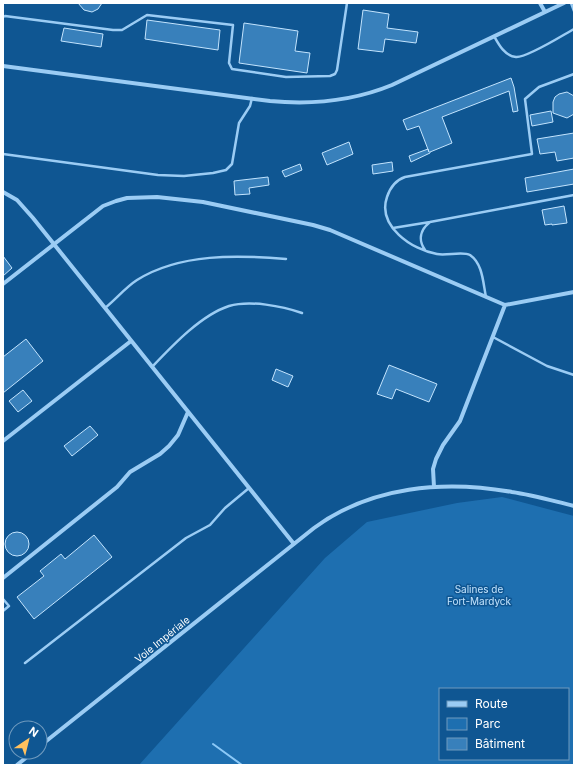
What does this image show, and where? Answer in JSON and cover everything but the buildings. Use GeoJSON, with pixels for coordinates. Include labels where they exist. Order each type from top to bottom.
{"type":"FeatureCollection","features":[{"type":"Feature","properties":{"kind":"street"},"geometry":{"type":"LineString","coordinates":[[540,3],[545,12]]}},
{"type":"Feature","properties":{"kind":"street"},"geometry":{"type":"LineString","coordinates":[[3,66],[288,102],[338,100],[364,94],[397,83],[564,3]]}},
{"type":"Feature","properties":{"kind":"street"},"geometry":{"type":"LineString","coordinates":[[3,192],[12,196],[20,203],[294,544]]}},
{"type":"Feature","properties":{"kind":"street"},"geometry":{"type":"LineString","coordinates":[[3,284],[100,208],[116,200],[145,196],[191,200],[325,228],[505,305],[574,292]]}},
{"type":"Feature","properties":{"kind":"street"},"geometry":{"type":"LineString","coordinates":[[434,487],[433,472],[436,459],[443,445],[458,424],[505,305]]}},
{"type":"Feature","properties":{"kind":"street"},"geometry":{"type":"LineString","coordinates":[[3,441],[131,341]]}},
{"type":"Feature","properties":{"kind":"street"},"geometry":{"type":"LineString","coordinates":[[3,578],[119,485],[130,472],[166,449],[176,438],[188,412]]}},
{"type":"Feature","properties":{"kind":"street","name":"Voie Impériale"},"geometry":{"type":"LineString","coordinates":[[48,740],[294,544],[327,519],[357,503],[394,492],[416,488],[465,487],[524,494],[574,506]]}},
{"type":"Feature","properties":{"kind":"lane"},"geometry":{"type":"LineString","coordinates":[[3,17],[113,30],[122,30],[147,15],[233,25],[228,63],[232,69],[286,77],[330,76],[335,74],[337,70],[347,3]]}},
{"type":"Feature","properties":{"kind":"lane"},"geometry":{"type":"LineString","coordinates":[[571,3],[574,11]]}},
{"type":"Feature","properties":{"kind":"lane"},"geometry":{"type":"LineString","coordinates":[[494,36],[499,46],[505,52],[519,57],[550,43],[574,28]]}},
{"type":"Feature","properties":{"kind":"lane"},"geometry":{"type":"LineString","coordinates":[[486,297],[479,266],[469,255],[464,253],[442,255],[425,251],[407,241],[393,228],[387,219],[385,205],[389,193],[399,179],[412,175],[532,154],[525,99],[539,87],[574,74]]}},
{"type":"Feature","properties":{"kind":"lane"},"geometry":{"type":"LineString","coordinates":[[3,154],[158,175],[184,176],[214,173],[226,170],[232,164],[238,125],[250,106],[252,98]]}},
{"type":"Feature","properties":{"kind":"lane"},"geometry":{"type":"LineString","coordinates":[[393,228],[574,195]]}},
{"type":"Feature","properties":{"kind":"lane"},"geometry":{"type":"LineString","coordinates":[[425,251],[422,245],[421,236],[424,229],[430,222]]}},
{"type":"Feature","properties":{"kind":"lane"},"geometry":{"type":"LineString","coordinates":[[105,308],[140,278],[158,269],[179,262],[219,258],[263,257],[286,259]]}},
{"type":"Feature","properties":{"kind":"lane"},"geometry":{"type":"LineString","coordinates":[[152,368],[182,337],[211,315],[226,308],[236,305],[260,305],[284,307],[302,313]]}},
{"type":"Feature","properties":{"kind":"lane"},"geometry":{"type":"LineString","coordinates":[[493,337],[547,366],[574,375]]}},
{"type":"Feature","properties":{"kind":"lane"},"geometry":{"type":"LineString","coordinates":[[25,663],[186,538],[210,525],[225,508],[249,488]]}},
{"type":"Feature","properties":{"kind":"lane"},"geometry":{"type":"LineString","coordinates":[[3,599],[9,606],[3,611]]}},
{"type":"Feature","properties":{"kind":"green space","name":"Salines de Fort-Mardyck"},"geometry":{"type":"Polygon","coordinates":[[[502,497],[574,516],[574,765],[139,765],[325,558],[367,522],[457,503],[502,497]]]}},
{"type":"Feature","properties":{"kind":"waterway"},"geometry":{"type":"LineString","coordinates":[[213,744],[242,765]]}}]}
